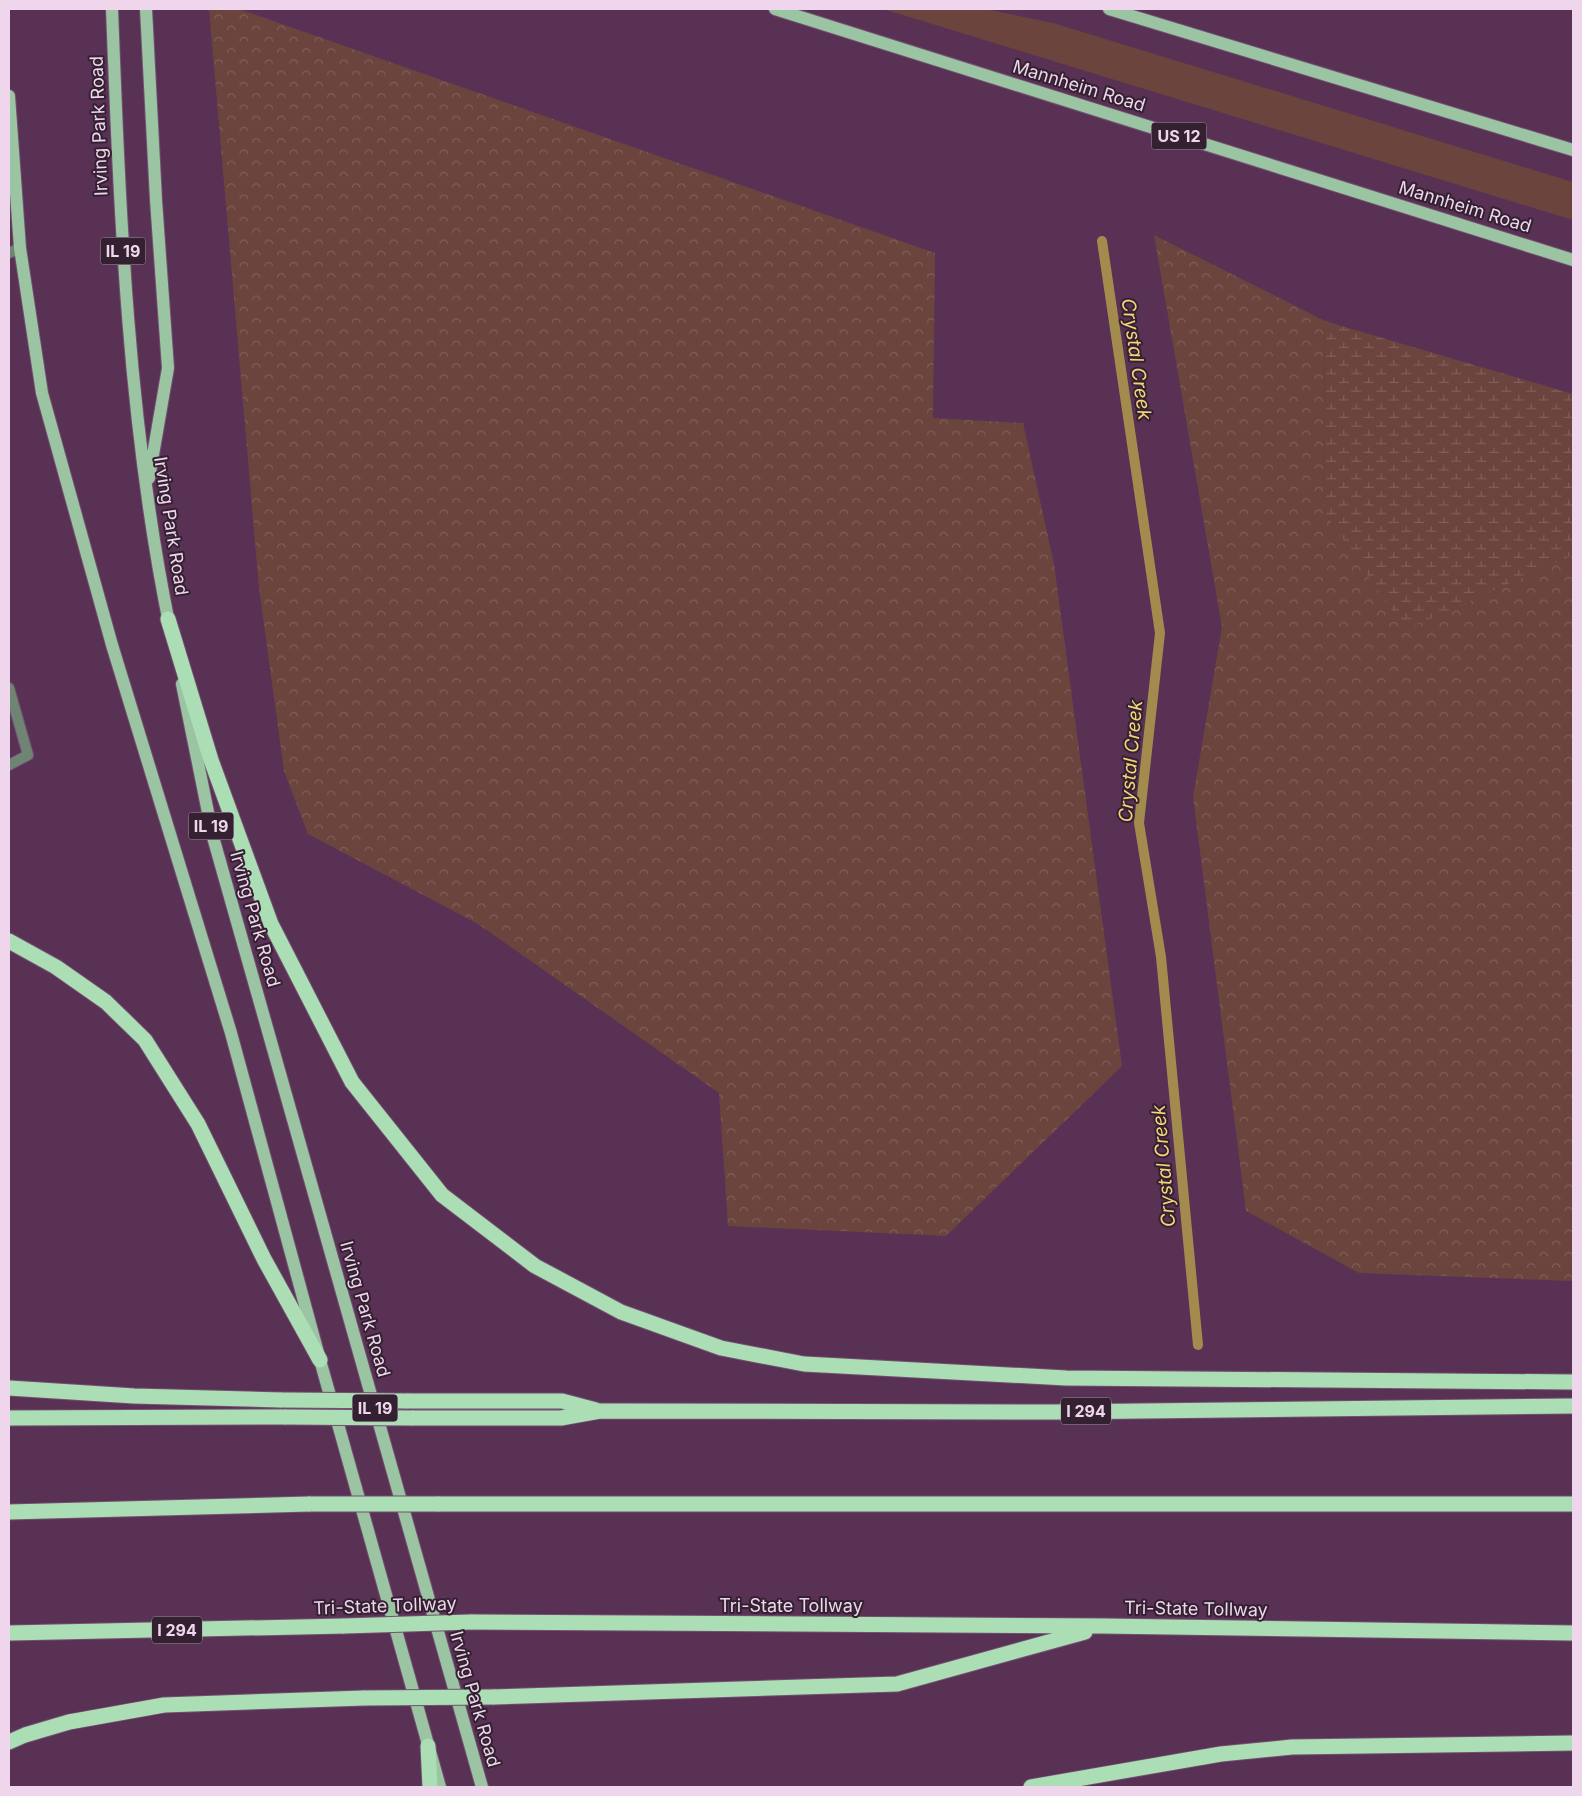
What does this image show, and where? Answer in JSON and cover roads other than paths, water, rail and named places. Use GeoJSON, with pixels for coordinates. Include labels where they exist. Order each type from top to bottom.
{"type":"FeatureCollection","features":[{"type":"Feature","properties":{"kind":"highway"},"geometry":{"type":"LineString","coordinates":[[168,619],[211,760],[271,924],[352,1082],[442,1195],[535,1266],[630,1315],[721,1348],[804,1364],[1066,1378],[1573,1382]]}},
{"type":"Feature","properties":{"kind":"highway"},"geometry":{"type":"LineString","coordinates":[[9,941],[56,967],[106,1002],[145,1040],[198,1124],[264,1259],[320,1360]]}},
{"type":"Feature","properties":{"kind":"highway"},"geometry":{"type":"LineString","coordinates":[[9,1388],[134,1396],[281,1400],[562,1401],[600,1411]]}},
{"type":"Feature","properties":{"kind":"highway","name":"I 294"},"geometry":{"type":"LineString","coordinates":[[9,1418],[561,1418],[600,1411],[1065,1412],[1573,1406]]}},
{"type":"Feature","properties":{"kind":"highway"},"geometry":{"type":"LineString","coordinates":[[9,1512],[310,1504],[1573,1504]]}},
{"type":"Feature","properties":{"kind":"highway","name":"Tri-State Tollway"},"geometry":{"type":"LineString","coordinates":[[9,1633],[471,1622],[1103,1626],[1573,1634]]}},
{"type":"Feature","properties":{"kind":"highway"},"geometry":{"type":"LineString","coordinates":[[9,1742],[25,1735],[69,1722],[164,1705],[897,1684],[1103,1626]]}},
{"type":"Feature","properties":{"kind":"highway"},"geometry":{"type":"LineString","coordinates":[[1031,1787],[1221,1754],[1292,1748],[1573,1743]]}},
{"type":"Feature","properties":{"kind":"highway"},"geometry":{"type":"LineString","coordinates":[[428,1746],[430,1787]]}},
{"type":"Feature","properties":{"kind":"main road","name":"Irving Park Road"},"geometry":{"type":"LineString","coordinates":[[112,9],[120,196],[131,359],[146,493],[168,619],[213,837],[482,1787]]}},
{"type":"Feature","properties":{"kind":"main road"},"geometry":{"type":"LineString","coordinates":[[146,9],[156,200],[168,368],[146,493]]}},
{"type":"Feature","properties":{"kind":"main road","name":"Mannheim Road"},"geometry":{"type":"LineString","coordinates":[[775,9],[1573,260]]}},
{"type":"Feature","properties":{"kind":"main road"},"geometry":{"type":"LineString","coordinates":[[1109,9],[1573,150]]}},
{"type":"Feature","properties":{"kind":"main road","name":"IL 19"},"geometry":{"type":"LineString","coordinates":[[9,96],[14,250],[42,393],[112,645],[231,1033],[320,1360],[440,1787]]}},
{"type":"Feature","properties":{"kind":"lane"},"geometry":{"type":"LineString","coordinates":[[9,688],[28,755],[9,765]]}},
{"type":"Feature","properties":{"kind":"waterway","name":"Crystal Creek"},"geometry":{"type":"LineString","coordinates":[[1102,241],[1160,633],[1139,823],[1161,957],[1198,1345]]}}]}
